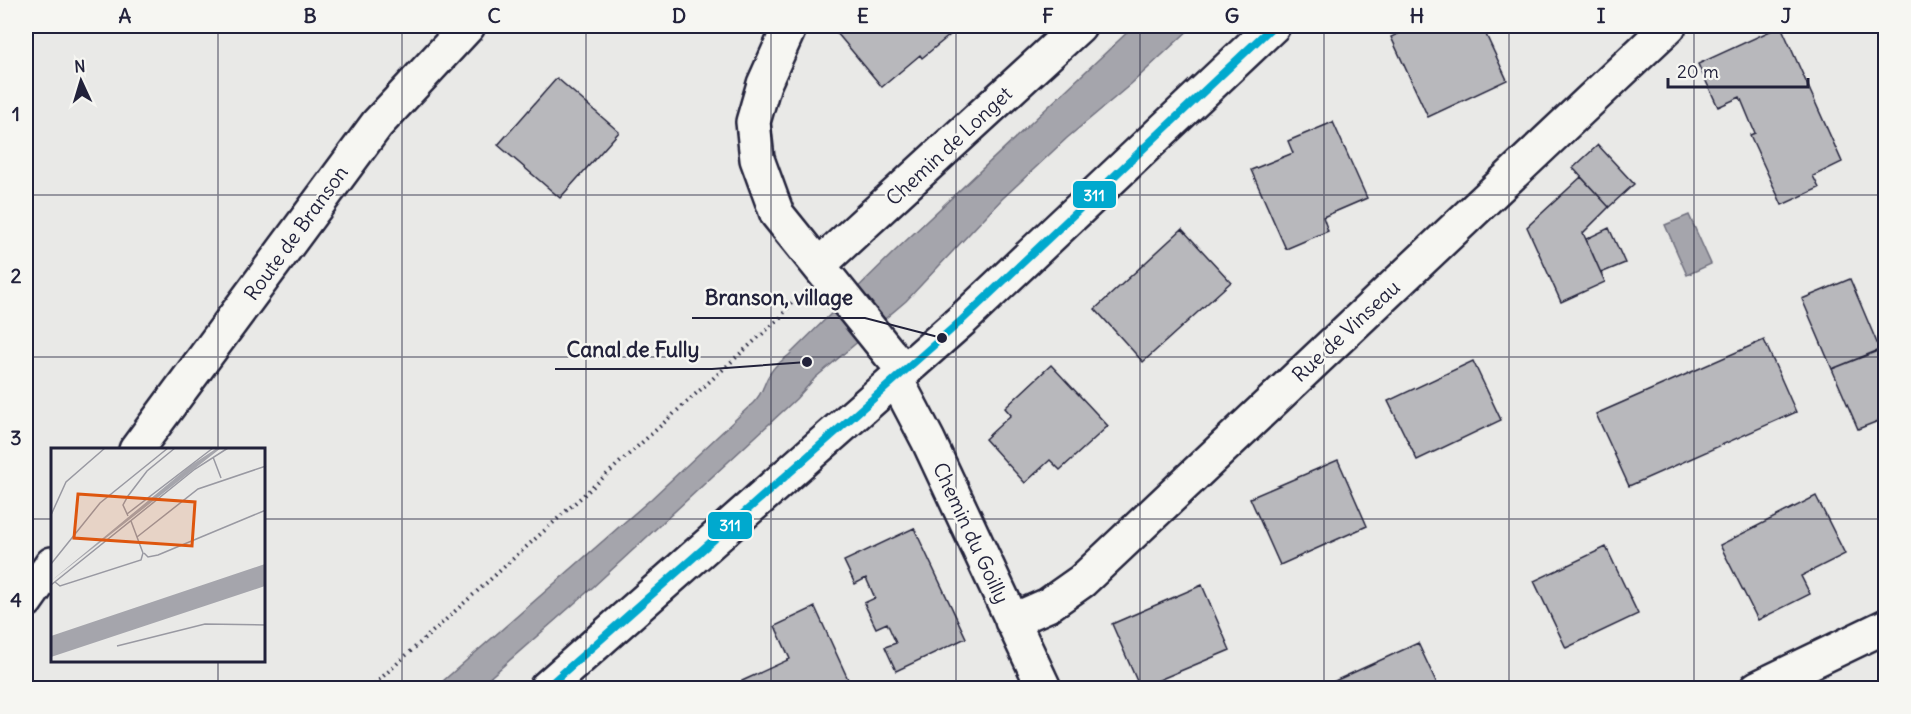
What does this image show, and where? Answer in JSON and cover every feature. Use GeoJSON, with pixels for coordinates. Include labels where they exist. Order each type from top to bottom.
{"type":"FeatureCollection","features":[{"type":"Feature","properties":{"kind":"street","name":"Route de Branson"},"geometry":{"type":"LineString","coordinates":[[137,448],[376,124],[468,26]]}},
{"type":"Feature","properties":{"kind":"street","name":"Chemin du Goilly"},"geometry":{"type":"LineString","coordinates":[[790,26],[764,84],[753,122],[757,159],[777,214],[882,345],[900,375],[1044,688]]}},
{"type":"Feature","properties":{"kind":"street","name":"Chemin de Longet"},"geometry":{"type":"LineString","coordinates":[[826,275],[1079,26]]}},
{"type":"Feature","properties":{"kind":"street"},"geometry":{"type":"LineString","coordinates":[[546,688],[900,375],[1052,237],[1273,26]]}},
{"type":"Feature","properties":{"kind":"street","name":"Rue de Vinseau"},"geometry":{"type":"LineString","coordinates":[[1012,621],[1048,605],[1082,581],[1669,26]]}},
{"type":"Feature","properties":{"kind":"street"},"geometry":{"type":"LineString","coordinates":[[26,601],[51,565]]}},
{"type":"Feature","properties":{"kind":"street"},"geometry":{"type":"LineString","coordinates":[[1757,688],[1886,626]]}},
{"type":"Feature","properties":{"kind":"path"},"geometry":{"type":"LineString","coordinates":[[370,688],[826,275]]}},
{"type":"Feature","properties":{"kind":"shaded area"},"geometry":{"type":"Polygon","coordinates":[[[1134,26],[1193,26],[1002,199],[906,301],[815,378],[796,399],[593,587],[478,688],[435,688],[651,499],[753,403],[777,365],[1134,26]]]}},
{"type":"Feature","properties":{"kind":"shaded area"},"geometry":{"type":"Polygon","coordinates":[[[1689,215],[1711,264],[1687,275],[1665,225],[1689,215]]]}},
{"type":"Feature","properties":{"kind":"building"},"geometry":{"type":"Polygon","coordinates":[[[961,26],[922,58],[920,55],[882,87],[832,27],[961,26]]]}},
{"type":"Feature","properties":{"kind":"building"},"geometry":{"type":"Polygon","coordinates":[[[1415,26],[1482,26],[1507,80],[1428,117],[1391,37],[1415,26]]]}},
{"type":"Feature","properties":{"kind":"building"},"geometry":{"type":"Polygon","coordinates":[[[1781,26],[1842,162],[1813,176],[1819,188],[1782,205],[1750,135],[1755,133],[1740,97],[1718,107],[1698,64],[1781,26]]]}},
{"type":"Feature","properties":{"kind":"building"},"geometry":{"type":"Polygon","coordinates":[[[557,78],[619,132],[560,198],[498,145],[557,78]]]}},
{"type":"Feature","properties":{"kind":"building"},"geometry":{"type":"Polygon","coordinates":[[[1333,122],[1367,198],[1323,217],[1328,231],[1286,249],[1251,170],[1293,153],[1288,141],[1333,122]]]}},
{"type":"Feature","properties":{"kind":"building"},"geometry":{"type":"Polygon","coordinates":[[[1598,145],[1634,184],[1609,207],[1573,168],[1598,145]]]}},
{"type":"Feature","properties":{"kind":"building"},"geometry":{"type":"Polygon","coordinates":[[[1581,177],[1609,207],[1583,233],[1605,282],[1561,302],[1527,227],[1581,177]]]}},
{"type":"Feature","properties":{"kind":"building"},"geometry":{"type":"Polygon","coordinates":[[[1609,228],[1625,263],[1601,273],[1586,239],[1609,228]]]}},
{"type":"Feature","properties":{"kind":"building"},"geometry":{"type":"Polygon","coordinates":[[[1182,229],[1231,282],[1143,362],[1095,309],[1182,229]]]}},
{"type":"Feature","properties":{"kind":"building"},"geometry":{"type":"Polygon","coordinates":[[[1850,279],[1880,350],[1832,369],[1802,299],[1850,279]]]}},
{"type":"Feature","properties":{"kind":"building"},"geometry":{"type":"Polygon","coordinates":[[[1764,340],[1796,412],[1629,486],[1596,414],[1764,340]]]}},
{"type":"Feature","properties":{"kind":"building"},"geometry":{"type":"Polygon","coordinates":[[[1886,347],[1886,418],[1858,429],[1832,369],[1886,347]]]}},
{"type":"Feature","properties":{"kind":"building"},"geometry":{"type":"Polygon","coordinates":[[[1473,361],[1501,420],[1417,460],[1388,401],[1473,361]]]}},
{"type":"Feature","properties":{"kind":"building"},"geometry":{"type":"Polygon","coordinates":[[[1051,365],[1108,426],[1060,470],[1050,460],[1025,483],[985,439],[1011,415],[1005,408],[1051,365]]]}},
{"type":"Feature","properties":{"kind":"building"},"geometry":{"type":"Polygon","coordinates":[[[1338,460],[1367,526],[1280,565],[1250,498],[1338,460]]]}},
{"type":"Feature","properties":{"kind":"building"},"geometry":{"type":"Polygon","coordinates":[[[1816,496],[1845,554],[1801,576],[1810,594],[1758,620],[1720,545],[1816,496]]]}},
{"type":"Feature","properties":{"kind":"building"},"geometry":{"type":"Polygon","coordinates":[[[914,528],[966,638],[896,671],[885,647],[896,643],[887,623],[876,628],[864,603],[875,598],[866,578],[855,584],[844,561],[914,528]]]}},
{"type":"Feature","properties":{"kind":"building"},"geometry":{"type":"Polygon","coordinates":[[[1606,547],[1638,614],[1566,648],[1534,581],[1606,547]]]}},
{"type":"Feature","properties":{"kind":"building"},"geometry":{"type":"Polygon","coordinates":[[[1202,585],[1230,650],[1140,688],[1112,624],[1202,585]]]}},
{"type":"Feature","properties":{"kind":"building"},"geometry":{"type":"Polygon","coordinates":[[[815,607],[852,688],[745,688],[742,681],[790,659],[775,626],[815,607]]]}},
{"type":"Feature","properties":{"kind":"building"},"geometry":{"type":"Polygon","coordinates":[[[1418,643],[1439,688],[1327,688],[1326,685],[1418,643]]]}},
{"type":"Feature","properties":{"kind":"transit line","name":"311"},"geometry":{"type":"LineString","coordinates":[[546,688],[962,320],[1273,26]]}},
{"type":"Feature","properties":{"kind":"place","name":"Branson, village"},"geometry":{"type":"Point","coordinates":[942,338]}},
{"type":"Feature","properties":{"kind":"place","name":"Canal de Fully"},"geometry":{"type":"Point","coordinates":[807,362]}}]}
